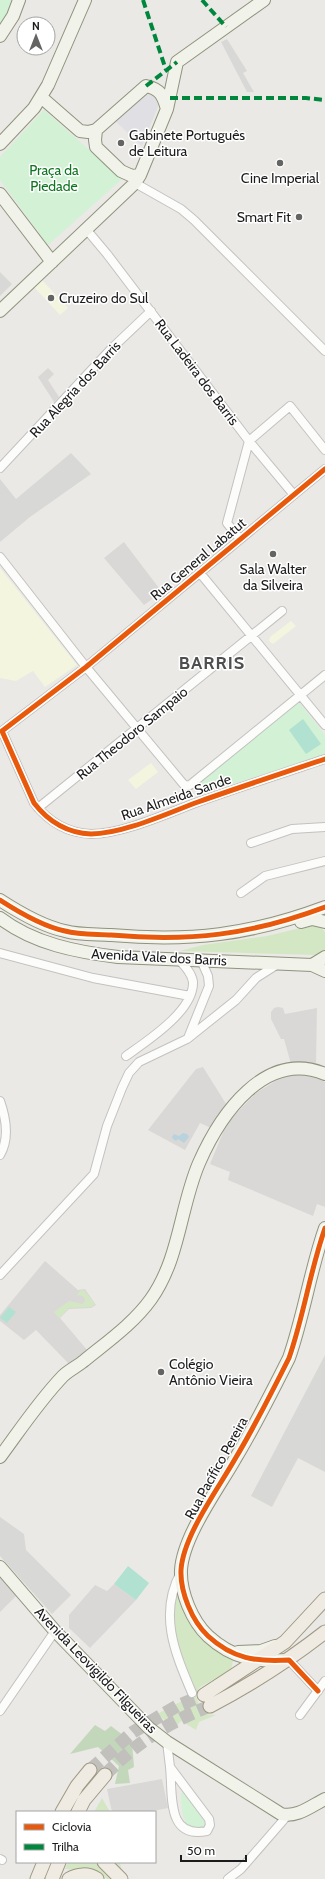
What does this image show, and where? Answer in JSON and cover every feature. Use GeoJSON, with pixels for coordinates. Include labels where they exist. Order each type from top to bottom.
{"type":"FeatureCollection","features":[{"type":"Feature","properties":{"kind":"main road"},"geometry":{"type":"LineString","coordinates":[[202,1698],[255,1661],[286,1642],[325,1599]]}},
{"type":"Feature","properties":{"kind":"main road"},"geometry":{"type":"LineString","coordinates":[[202,1698],[289,1660],[325,1632]]}},
{"type":"Feature","properties":{"kind":"main road"},"geometry":{"type":"LineString","coordinates":[[63,1811],[77,1786],[90,1770]]}},
{"type":"Feature","properties":{"kind":"main road"},"geometry":{"type":"LineString","coordinates":[[79,1811],[105,1775]]}},
{"type":"Feature","properties":{"kind":"main road"},"geometry":{"type":"LineString","coordinates":[[37,1879],[44,1863]]}},
{"type":"Feature","properties":{"kind":"main road"},"geometry":{"type":"LineString","coordinates":[[52,1879],[59,1863]]}},
{"type":"Feature","properties":{"kind":"main road"},"geometry":{"type":"LineString","coordinates":[[105,1863],[121,1879]]}},
{"type":"Feature","properties":{"kind":"main road"},"geometry":{"type":"LineString","coordinates":[[69,1879],[77,1875],[86,1875],[97,1879]]}},
{"type":"Feature","properties":{"kind":"street"},"geometry":{"type":"LineString","coordinates":[[0,36],[13,16],[19,0]]}},
{"type":"Feature","properties":{"kind":"street"},"geometry":{"type":"LineString","coordinates":[[0,144],[34,108],[41,97],[85,0]]}},
{"type":"Feature","properties":{"kind":"street"},"geometry":{"type":"LineString","coordinates":[[0,311],[138,179],[167,109],[177,62],[264,0]]}},
{"type":"Feature","properties":{"kind":"street"},"geometry":{"type":"LineString","coordinates":[[41,97],[80,131],[88,132],[96,130],[146,86],[159,90],[164,96],[167,109]]}},
{"type":"Feature","properties":{"kind":"street"},"geometry":{"type":"LineString","coordinates":[[96,130],[96,147],[121,170],[138,179],[194,220],[325,351]]}},
{"type":"Feature","properties":{"kind":"street"},"geometry":{"type":"LineString","coordinates":[[121,170],[125,180],[122,193]]}},
{"type":"Feature","properties":{"kind":"street"},"geometry":{"type":"LineString","coordinates":[[0,194],[52,262]]}},
{"type":"Feature","properties":{"kind":"street","name":"Rua Ladeira dos Barris"},"geometry":{"type":"LineString","coordinates":[[86,230],[151,311],[249,441],[294,495]]}},
{"type":"Feature","properties":{"kind":"street","name":"Rua Alegria dos Barris"},"geometry":{"type":"LineString","coordinates":[[0,468],[101,359],[151,311]]}},
{"type":"Feature","properties":{"kind":"street"},"geometry":{"type":"LineString","coordinates":[[240,539],[227,523],[249,441],[290,406],[325,450]]}},
{"type":"Feature","properties":{"kind":"street","name":"Rua General Labatut"},"geometry":{"type":"LineString","coordinates":[[38,808],[34,803],[2,731],[86,666],[325,469]]}},
{"type":"Feature","properties":{"kind":"street"},"geometry":{"type":"LineString","coordinates":[[0,557],[86,666],[184,786],[190,785],[325,675]]}},
{"type":"Feature","properties":{"kind":"street"},"geometry":{"type":"LineString","coordinates":[[200,573],[325,725]]}},
{"type":"Feature","properties":{"kind":"street","name":"Rua Theodoro Sampaio"},"geometry":{"type":"LineString","coordinates":[[38,808],[138,729],[282,611]]}},
{"type":"Feature","properties":{"kind":"street","name":"Rua Almeida Sande"},"geometry":{"type":"LineString","coordinates":[[38,808],[60,826],[91,834],[107,832],[158,817],[325,759]]}},
{"type":"Feature","properties":{"kind":"street"},"geometry":{"type":"LineString","coordinates":[[251,843],[292,829],[325,828]]}},
{"type":"Feature","properties":{"kind":"street"},"geometry":{"type":"LineString","coordinates":[[241,893],[266,876],[325,861]]}},
{"type":"Feature","properties":{"kind":"street","name":"Avenida Vale dos Barris"},"geometry":{"type":"LineString","coordinates":[[0,900],[20,912],[66,931],[162,938],[210,936],[248,931],[297,918],[325,907]]}},
{"type":"Feature","properties":{"kind":"street"},"geometry":{"type":"LineString","coordinates":[[248,931],[277,929],[312,919],[325,922]]}},
{"type":"Feature","properties":{"kind":"street","name":"Avenida Vale dos Barris"},"geometry":{"type":"LineString","coordinates":[[3,921],[44,941],[73,950],[118,957],[312,965],[325,971]]}},
{"type":"Feature","properties":{"kind":"street"},"geometry":{"type":"LineString","coordinates":[[0,953],[92,978],[190,996]]}},
{"type":"Feature","properties":{"kind":"street"},"geometry":{"type":"LineString","coordinates":[[312,965],[325,958]]}},
{"type":"Feature","properties":{"kind":"street"},"geometry":{"type":"LineString","coordinates":[[126,1056],[161,1032],[186,1005],[190,996],[193,981],[188,970],[178,959]]}},
{"type":"Feature","properties":{"kind":"street"},"geometry":{"type":"LineString","coordinates":[[188,1039],[209,986],[208,976],[201,960]]}},
{"type":"Feature","properties":{"kind":"street"},"geometry":{"type":"LineString","coordinates":[[0,1274],[94,1174],[108,1126],[129,1073],[139,1062],[188,1039],[231,1004],[256,978],[279,963]]}},
{"type":"Feature","properties":{"kind":"street"},"geometry":{"type":"LineString","coordinates":[[0,1458],[47,1395],[64,1375],[138,1315],[151,1299],[161,1283],[169,1264],[199,1163],[218,1126],[235,1104],[264,1079],[279,1072],[292,1068],[304,1068],[325,1074]]}},
{"type":"Feature","properties":{"kind":"street"},"geometry":{"type":"LineString","coordinates":[[0,1101],[7,1125],[6,1140],[0,1155]]}},
{"type":"Feature","properties":{"kind":"street","name":"Rua Pacífico Pereira"},"geometry":{"type":"LineString","coordinates":[[289,1660],[255,1661],[232,1652],[216,1643],[202,1631],[191,1615],[187,1603],[181,1571],[184,1556],[199,1520],[236,1458],[289,1358],[295,1342],[316,1253],[325,1228]]}},
{"type":"Feature","properties":{"kind":"street","name":"Avenida Leovigildo Filgueiras"},"geometry":{"type":"LineString","coordinates":[[0,1567],[55,1631],[134,1713],[167,1742],[275,1812],[287,1816]]}},
{"type":"Feature","properties":{"kind":"street"},"geometry":{"type":"LineString","coordinates":[[181,1571],[174,1583],[170,1598],[169,1616],[174,1652],[202,1698]]}},
{"type":"Feature","properties":{"kind":"street"},"geometry":{"type":"LineString","coordinates":[[0,1711],[55,1631]]}},
{"type":"Feature","properties":{"kind":"street"},"geometry":{"type":"LineString","coordinates":[[232,1652],[261,1650],[286,1642]]}},
{"type":"Feature","properties":{"kind":"street"},"geometry":{"type":"LineString","coordinates":[[289,1660],[318,1690]]}},
{"type":"Feature","properties":{"kind":"street"},"geometry":{"type":"LineString","coordinates":[[300,1715],[325,1681]]}},
{"type":"Feature","properties":{"kind":"street"},"geometry":{"type":"LineString","coordinates":[[167,1742],[176,1821],[182,1828],[188,1831],[207,1831],[210,1825],[209,1819],[170,1768]]}},
{"type":"Feature","properties":{"kind":"street"},"geometry":{"type":"LineString","coordinates":[[228,1879],[241,1869],[287,1816],[302,1812],[325,1799]]}},
{"type":"Feature","properties":{"kind":"shaded area"},"geometry":{"type":"Polygon","coordinates":[[[227,39],[247,71],[243,73],[254,92],[247,92],[221,42],[227,39]]]}},
{"type":"Feature","properties":{"kind":"shaded area"},"geometry":{"type":"Polygon","coordinates":[[[146,93],[153,93],[158,98],[159,104],[142,146],[113,119],[146,93]]]}},
{"type":"Feature","properties":{"kind":"shaded area"},"geometry":{"type":"Polygon","coordinates":[[[0,272],[12,284],[0,296],[0,272]]]}},
{"type":"Feature","properties":{"kind":"shaded area","name":"Cruzeiro do Sul"},"geometry":{"type":"Polygon","coordinates":[[[42,280],[68,308],[60,315],[34,287],[42,280]]]}},
{"type":"Feature","properties":{"kind":"shaded area"},"geometry":{"type":"Polygon","coordinates":[[[48,368],[54,374],[48,380],[59,397],[54,402],[38,377],[48,368]]]}},
{"type":"Feature","properties":{"kind":"shaded area"},"geometry":{"type":"Polygon","coordinates":[[[71,453],[91,474],[30,517],[0,542],[0,479],[16,499],[71,453]]]}},
{"type":"Feature","properties":{"kind":"shaded area"},"geometry":{"type":"Polygon","coordinates":[[[124,542],[162,592],[144,605],[104,558],[124,542]]]}},
{"type":"Feature","properties":{"kind":"shaded area"},"geometry":{"type":"Polygon","coordinates":[[[0,568],[77,665],[45,687],[33,671],[16,681],[0,678],[0,568]]]}},
{"type":"Feature","properties":{"kind":"shaded area"},"geometry":{"type":"Polygon","coordinates":[[[291,621],[296,626],[273,644],[269,641],[270,637],[291,621]]]}},
{"type":"Feature","properties":{"kind":"shaded area"},"geometry":{"type":"Polygon","coordinates":[[[151,763],[158,772],[136,789],[128,780],[151,763]]]}},
{"type":"Feature","properties":{"kind":"shaded area"},"geometry":{"type":"Polygon","coordinates":[[[274,1008],[283,1008],[285,1014],[317,1008],[316,1063],[291,1064],[284,1039],[281,1039],[271,1019],[271,1012],[274,1008]]]}},
{"type":"Feature","properties":{"kind":"shaded area"},"geometry":{"type":"Polygon","coordinates":[[[203,1067],[228,1107],[213,1129],[200,1123],[185,1150],[148,1130],[196,1069],[203,1067]]]}},
{"type":"Feature","properties":{"kind":"shaded area"},"geometry":{"type":"Polygon","coordinates":[[[296,1074],[314,1075],[325,1082],[325,1207],[317,1204],[313,1216],[228,1180],[230,1172],[210,1164],[227,1123],[256,1093],[282,1077],[296,1074]]]}},
{"type":"Feature","properties":{"kind":"shaded area"},"geometry":{"type":"Polygon","coordinates":[[[45,1261],[78,1290],[85,1289],[96,1305],[91,1308],[69,1309],[60,1318],[88,1351],[70,1365],[36,1330],[24,1340],[0,1321],[0,1315],[45,1261]]]}},
{"type":"Feature","properties":{"kind":"shaded area"},"geometry":{"type":"Polygon","coordinates":[[[63,1341],[76,1354],[70,1358],[58,1346],[63,1341]]]}},
{"type":"Feature","properties":{"kind":"shaded area"},"geometry":{"type":"Polygon","coordinates":[[[325,1355],[325,1472],[298,1458],[272,1507],[251,1496],[325,1355]]]}},
{"type":"Feature","properties":{"kind":"shaded area"},"geometry":{"type":"Polygon","coordinates":[[[0,1517],[24,1534],[26,1550],[71,1595],[52,1614],[0,1556],[0,1517]]]}},
{"type":"Feature","properties":{"kind":"shaded area"},"geometry":{"type":"Polygon","coordinates":[[[0,1574],[17,1595],[0,1612],[0,1574]]]}},
{"type":"Feature","properties":{"kind":"shaded area"},"geometry":{"type":"Polygon","coordinates":[[[114,1584],[136,1600],[90,1648],[69,1628],[69,1615],[95,1585],[107,1591],[114,1584]]]}},
{"type":"Feature","properties":{"kind":"shaded area"},"geometry":{"type":"Polygon","coordinates":[[[95,1725],[105,1731],[111,1726],[132,1742],[134,1767],[128,1770],[130,1783],[115,1784],[119,1766],[98,1747],[70,1754],[95,1725]]]}},
{"type":"Feature","properties":{"kind":"shaded area"},"geometry":{"type":"Polygon","coordinates":[[[162,1779],[168,1808],[152,1811],[112,1811],[107,1789],[162,1779]]]}},
{"type":"Feature","properties":{"kind":"green space"},"geometry":{"type":"Polygon","coordinates":[[[0,0],[14,0],[11,13],[0,28],[0,0]]]}},
{"type":"Feature","properties":{"kind":"green space","name":"Praça da Piedade"},"geometry":{"type":"Polygon","coordinates":[[[44,110],[122,179],[48,245],[0,180],[0,157],[44,110]]]}},
{"type":"Feature","properties":{"kind":"green space"},"geometry":{"type":"Polygon","coordinates":[[[297,700],[325,735],[325,755],[206,792],[195,785],[297,700]]]}},
{"type":"Feature","properties":{"kind":"green space"},"geometry":{"type":"Polygon","coordinates":[[[303,719],[321,744],[306,754],[289,730],[303,719]]]}},
{"type":"Feature","properties":{"kind":"green space"},"geometry":{"type":"Polygon","coordinates":[[[313,925],[320,926],[325,932],[325,950],[315,955],[180,951],[203,945],[267,936],[313,925]]]}},
{"type":"Feature","properties":{"kind":"green space"},"geometry":{"type":"Polygon","coordinates":[[[84,1290],[95,1304],[91,1307],[69,1308],[59,1318],[54,1312],[69,1301],[83,1304],[85,1300],[83,1296],[77,1295],[80,1291],[84,1290]]]}},
{"type":"Feature","properties":{"kind":"green space"},"geometry":{"type":"Polygon","coordinates":[[[9,1307],[16,1312],[7,1323],[0,1318],[9,1307]]]}},
{"type":"Feature","properties":{"kind":"green space"},"geometry":{"type":"Polygon","coordinates":[[[128,1566],[149,1583],[136,1600],[114,1584],[128,1566]]]}},
{"type":"Feature","properties":{"kind":"green space"},"geometry":{"type":"Polygon","coordinates":[[[178,1583],[186,1617],[189,1623],[200,1636],[233,1661],[231,1670],[200,1687],[195,1695],[204,1714],[216,1715],[199,1722],[196,1730],[181,1721],[175,1728],[157,1714],[188,1698],[194,1692],[178,1651],[173,1629],[173,1608],[178,1583]]]}},
{"type":"Feature","properties":{"kind":"green space"},"geometry":{"type":"Polygon","coordinates":[[[184,1792],[207,1824],[207,1827],[194,1830],[186,1823],[181,1804],[181,1793],[184,1792]]]}},
{"type":"Feature","properties":{"kind":"green space"},"geometry":{"type":"Polygon","coordinates":[[[102,1798],[109,1811],[95,1811],[102,1798]]]}},
{"type":"Feature","properties":{"kind":"green space"},"geometry":{"type":"Polygon","coordinates":[[[68,1863],[120,1863],[123,1879],[107,1879],[98,1871],[65,1869],[68,1863]]]}},
{"type":"Feature","properties":{"kind":"water"},"geometry":{"type":"Polygon","coordinates":[[[183,1133],[187,1134],[189,1137],[184,1143],[178,1139],[176,1141],[172,1137],[174,1134],[179,1136],[183,1133]]]}},
{"type":"Feature","properties":{"kind":"tunnel"},"geometry":{"type":"LineString","coordinates":[[90,1770],[133,1732],[177,1706],[204,1695]]}},
{"type":"Feature","properties":{"kind":"tunnel"},"geometry":{"type":"LineString","coordinates":[[105,1775],[117,1763],[153,1734],[194,1712],[210,1706]]}},
{"type":"Feature","properties":{"kind":"marked path"},"geometry":{"type":"LineString","coordinates":[[143,0],[166,70]]}},
{"type":"Feature","properties":{"kind":"marked path"},"geometry":{"type":"LineString","coordinates":[[202,0],[226,27]]}},
{"type":"Feature","properties":{"kind":"marked path"},"geometry":{"type":"LineString","coordinates":[[146,86],[177,62]]}},
{"type":"Feature","properties":{"kind":"marked path"},"geometry":{"type":"LineString","coordinates":[[170,98],[306,98],[325,100]]}},
{"type":"Feature","properties":{"kind":"cycle path"},"geometry":{"type":"LineString","coordinates":[[325,469],[86,667],[2,731],[34,803],[39,809],[59,825],[74,831],[91,834],[117,831],[131,827],[214,796],[325,759]]}},
{"type":"Feature","properties":{"kind":"cycle path"},"geometry":{"type":"LineString","coordinates":[[0,900],[15,910],[56,929],[82,934],[167,938],[194,937],[245,930],[298,917],[325,907]]}},
{"type":"Feature","properties":{"kind":"cycle path"},"geometry":{"type":"LineString","coordinates":[[318,1691],[289,1660],[255,1659],[236,1654],[217,1644],[202,1630],[188,1606],[181,1579],[181,1570],[183,1557],[194,1528],[249,1434],[289,1358],[325,1228]]}},
{"type":"Feature","properties":{"kind":"place","name":"Gabinete Português de Leitura"},"geometry":{"type":"Point","coordinates":[121,143]}},
{"type":"Feature","properties":{"kind":"place","name":"Cine Imperial"},"geometry":{"type":"Point","coordinates":[280,163]}},
{"type":"Feature","properties":{"kind":"place","name":"Smart Fit"},"geometry":{"type":"Point","coordinates":[299,217]}},
{"type":"Feature","properties":{"kind":"place","name":"Cruzeiro do Sul"},"geometry":{"type":"Point","coordinates":[51,298]}},
{"type":"Feature","properties":{"kind":"place","name":"Sala Walter da Silveira"},"geometry":{"type":"Point","coordinates":[273,554]}},
{"type":"Feature","properties":{"kind":"place","name":"Colégio Antônio Vieira"},"geometry":{"type":"Point","coordinates":[161,1372]}},
{"type":"Feature","properties":{"kind":"district","name":"BARRIS"},"geometry":{"type":"Point","coordinates":[212,663]}}]}
